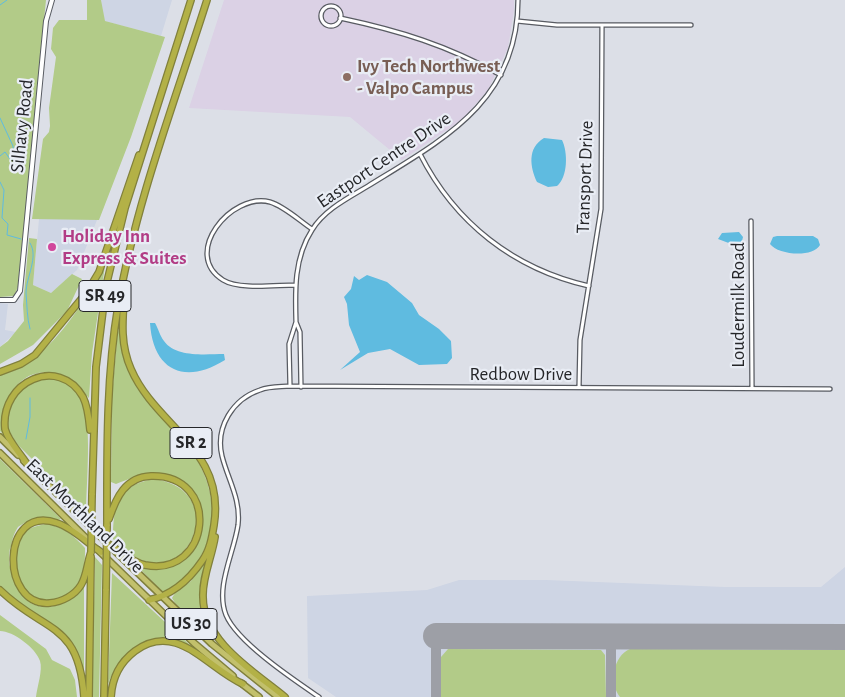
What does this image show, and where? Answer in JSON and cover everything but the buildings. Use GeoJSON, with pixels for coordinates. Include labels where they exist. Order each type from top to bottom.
{"type":"FeatureCollection","features":[{"type":"Feature","properties":{"kind":"highway"},"geometry":{"type":"LineString","coordinates":[[0,372],[21,364],[35,355],[87,292],[98,272],[136,162],[145,145],[191,0]]}},
{"type":"Feature","properties":{"kind":"highway","name":"SR 2"},"geometry":{"type":"LineString","coordinates":[[149,600],[162,597],[184,583],[198,567],[206,555],[212,538],[215,517],[212,487],[197,451],[153,403],[131,369],[122,332],[124,273],[140,210],[207,0]]}},
{"type":"Feature","properties":{"kind":"highway","name":"SR 49"},"geometry":{"type":"LineString","coordinates":[[89,697],[96,366],[106,286],[118,235],[145,145]]}},
{"type":"Feature","properties":{"kind":"highway","name":"SR 49"},"geometry":{"type":"LineString","coordinates":[[109,512],[110,372],[124,273]]}},
{"type":"Feature","properties":{"kind":"highway"},"geometry":{"type":"LineString","coordinates":[[27,464],[6,433],[3,413],[12,391],[23,381],[38,376],[59,377],[69,382],[78,390],[88,413],[93,452]]}},
{"type":"Feature","properties":{"kind":"highway","name":"US 30"},"geometry":{"type":"LineString","coordinates":[[0,437],[212,644],[278,697]]}},
{"type":"Feature","properties":{"kind":"highway","name":"East Morthland Drive"},"geometry":{"type":"LineString","coordinates":[[0,453],[149,600]]}},
{"type":"Feature","properties":{"kind":"highway"},"geometry":{"type":"LineString","coordinates":[[104,697],[107,526],[109,512],[121,490],[144,476],[162,476],[175,480],[188,489],[196,501],[200,528],[198,537],[186,554],[165,565],[144,564],[109,544]]}},
{"type":"Feature","properties":{"kind":"highway"},"geometry":{"type":"LineString","coordinates":[[215,517],[213,554],[204,582],[203,597],[209,625],[217,637],[231,651],[285,697]]}},
{"type":"Feature","properties":{"kind":"highway"},"geometry":{"type":"LineString","coordinates":[[7,548],[17,532],[26,525],[38,521],[50,521],[68,528],[101,552]]}},
{"type":"Feature","properties":{"kind":"highway"},"geometry":{"type":"LineString","coordinates":[[13,587],[29,599],[42,604],[57,603],[70,597],[80,586],[91,552]]}},
{"type":"Feature","properties":{"kind":"highway"},"geometry":{"type":"LineString","coordinates":[[0,590],[8,598],[55,629],[68,642],[76,656],[82,674],[84,697]]}},
{"type":"Feature","properties":{"kind":"highway","name":"US 30"},"geometry":{"type":"LineString","coordinates":[[149,600],[194,643],[259,697]]}},
{"type":"Feature","properties":{"kind":"highway"},"geometry":{"type":"LineString","coordinates":[[111,697],[114,676],[127,657],[150,643],[164,642],[188,647],[231,679],[243,684]]}},
{"type":"Feature","properties":{"kind":"street","name":"Silhavy Road"},"geometry":{"type":"LineString","coordinates":[[0,300],[14,300],[20,291],[46,21],[52,0]]}},
{"type":"Feature","properties":{"kind":"street","name":"Eastport Centre Drive"},"geometry":{"type":"LineString","coordinates":[[290,386],[289,344],[296,322],[295,285],[300,256],[312,229],[340,204],[420,154],[469,118],[490,95],[510,53],[517,21],[518,0]]}},
{"type":"Feature","properties":{"kind":"street"},"geometry":{"type":"LineString","coordinates":[[326,7],[335,7],[340,12],[340,18],[336,24],[327,25],[322,20],[322,12],[326,7]]}},
{"type":"Feature","properties":{"kind":"street"},"geometry":{"type":"LineString","coordinates":[[340,18],[415,36],[449,49],[501,75]]}},
{"type":"Feature","properties":{"kind":"street"},"geometry":{"type":"LineString","coordinates":[[517,21],[602,26],[691,25]]}},
{"type":"Feature","properties":{"kind":"street","name":"Transport Drive"},"geometry":{"type":"LineString","coordinates":[[579,388],[578,360],[601,209],[602,26]]}},
{"type":"Feature","properties":{"kind":"street"},"geometry":{"type":"LineString","coordinates":[[420,154],[451,204],[491,242],[506,253],[542,272],[589,286]]}},
{"type":"Feature","properties":{"kind":"street"},"geometry":{"type":"LineString","coordinates":[[295,285],[243,285],[223,280],[216,274],[208,258],[208,240],[220,222],[236,209],[252,201],[272,202],[312,229]]}},
{"type":"Feature","properties":{"kind":"street","name":"Loudermilk Road"},"geometry":{"type":"LineString","coordinates":[[751,221],[752,388]]}},
{"type":"Feature","properties":{"kind":"street","name":"Eastport Centre Drive"},"geometry":{"type":"LineString","coordinates":[[296,322],[300,332],[301,387]]}},
{"type":"Feature","properties":{"kind":"street","name":"Redbow Drive"},"geometry":{"type":"LineString","coordinates":[[319,697],[244,639],[230,622],[223,606],[224,585],[238,514],[236,490],[222,456],[221,445],[224,425],[232,410],[247,396],[262,389],[290,386],[830,389]]}},
{"type":"Feature","properties":{"kind":"shaded area"},"geometry":{"type":"Polygon","coordinates":[[[101,0],[172,0],[161,36],[104,21],[101,0]]]}},
{"type":"Feature","properties":{"kind":"shaded area","name":"Ivy Tech Northwest - Valpo Campus"},"geometry":{"type":"Polygon","coordinates":[[[224,0],[514,0],[514,10],[508,48],[488,90],[462,120],[402,160],[350,117],[189,108],[224,0]]]}},
{"type":"Feature","properties":{"kind":"shaded area"},"geometry":{"type":"Polygon","coordinates":[[[91,218],[97,220],[77,270],[51,293],[33,285],[39,219],[91,218]]]}},
{"type":"Feature","properties":{"kind":"shaded area"},"geometry":{"type":"Polygon","coordinates":[[[0,303],[8,304],[5,330],[16,332],[0,347],[0,303]]]}},
{"type":"Feature","properties":{"kind":"shaded area"},"geometry":{"type":"Polygon","coordinates":[[[845,567],[845,697],[336,697],[308,678],[307,596],[427,590],[459,580],[546,580],[725,587],[821,587],[845,567]]]}},
{"type":"Feature","properties":{"kind":"green space"},"geometry":{"type":"Polygon","coordinates":[[[0,0],[46,0],[18,287],[14,296],[0,297],[0,0]]]}},
{"type":"Feature","properties":{"kind":"green space"},"geometry":{"type":"Polygon","coordinates":[[[87,0],[101,0],[105,21],[165,37],[131,137],[99,220],[32,219],[43,139],[49,132],[50,126],[49,108],[56,57],[51,49],[53,28],[59,20],[87,20],[87,0]]]}},
{"type":"Feature","properties":{"kind":"green space"},"geometry":{"type":"Polygon","coordinates":[[[29,238],[37,239],[33,285],[51,293],[72,274],[82,279],[67,311],[33,345],[0,364],[0,347],[8,341],[24,321],[23,305],[29,238]]]}},
{"type":"Feature","properties":{"kind":"green space"},"geometry":{"type":"Polygon","coordinates":[[[106,259],[92,353],[89,398],[74,383],[62,376],[48,373],[36,374],[25,378],[10,396],[4,422],[5,436],[0,431],[0,375],[18,368],[50,344],[77,311],[106,259]]]}},
{"type":"Feature","properties":{"kind":"green space"},"geometry":{"type":"Polygon","coordinates":[[[118,328],[134,382],[143,397],[186,443],[199,463],[208,484],[212,504],[212,524],[207,544],[198,562],[183,578],[164,593],[135,564],[162,566],[183,559],[196,545],[202,527],[201,508],[193,491],[178,478],[151,473],[116,484],[111,482],[112,396],[118,328]]]}},
{"type":"Feature","properties":{"kind":"green space"},"geometry":{"type":"Polygon","coordinates":[[[46,378],[57,380],[74,389],[81,398],[85,408],[88,437],[86,513],[17,444],[8,429],[6,410],[21,386],[46,378]]]}},
{"type":"Feature","properties":{"kind":"green space"},"geometry":{"type":"Polygon","coordinates":[[[0,459],[61,519],[31,521],[18,527],[10,553],[11,567],[14,581],[21,594],[30,603],[43,607],[62,604],[84,584],[84,672],[74,649],[61,633],[11,598],[0,586],[0,459]]]}},
{"type":"Feature","properties":{"kind":"green space"},"geometry":{"type":"Polygon","coordinates":[[[154,479],[177,486],[190,499],[196,515],[195,532],[187,547],[175,558],[159,563],[136,558],[125,551],[113,539],[114,516],[120,498],[132,486],[154,479]]]}},
{"type":"Feature","properties":{"kind":"green space"},"geometry":{"type":"Polygon","coordinates":[[[46,524],[68,532],[85,548],[83,571],[74,589],[63,598],[50,600],[37,598],[24,591],[15,580],[10,565],[10,548],[16,538],[29,529],[46,524]]]}},
{"type":"Feature","properties":{"kind":"green space"},"geometry":{"type":"Polygon","coordinates":[[[209,555],[202,590],[202,600],[206,619],[217,642],[172,598],[175,593],[191,581],[209,555]]]}},
{"type":"Feature","properties":{"kind":"green space"},"geometry":{"type":"Polygon","coordinates":[[[95,557],[102,565],[99,697],[92,697],[95,557]]]}},
{"type":"Feature","properties":{"kind":"green space"},"geometry":{"type":"Polygon","coordinates":[[[112,573],[191,646],[164,641],[140,646],[122,660],[108,684],[112,573]]]}},
{"type":"Feature","properties":{"kind":"green space"},"geometry":{"type":"Polygon","coordinates":[[[0,615],[46,649],[52,660],[70,669],[75,680],[77,697],[36,697],[41,665],[38,656],[17,637],[0,631],[0,615]]]}},
{"type":"Feature","properties":{"kind":"green space"},"geometry":{"type":"Polygon","coordinates":[[[448,649],[601,650],[605,655],[606,697],[440,697],[441,657],[448,649]]]}},
{"type":"Feature","properties":{"kind":"green space"},"geometry":{"type":"Polygon","coordinates":[[[630,649],[845,650],[845,697],[620,697],[615,685],[614,670],[620,657],[630,649]]]}},
{"type":"Feature","properties":{"kind":"water"},"geometry":{"type":"Polygon","coordinates":[[[544,138],[562,140],[564,145],[566,157],[565,171],[561,182],[557,186],[548,187],[537,182],[533,170],[532,152],[544,138]]]}},
{"type":"Feature","properties":{"kind":"water"},"geometry":{"type":"Polygon","coordinates":[[[739,232],[743,237],[741,245],[734,245],[718,239],[722,233],[739,232]]]}},
{"type":"Feature","properties":{"kind":"water"},"geometry":{"type":"Polygon","coordinates":[[[813,236],[818,239],[820,245],[810,252],[787,253],[774,248],[770,244],[773,237],[813,236]]]}},
{"type":"Feature","properties":{"kind":"water"},"geometry":{"type":"Polygon","coordinates":[[[367,275],[387,282],[412,303],[419,315],[439,329],[451,341],[452,358],[447,364],[419,365],[390,349],[368,353],[340,370],[360,352],[349,325],[347,304],[344,297],[351,289],[354,276],[359,280],[367,275]]]}},
{"type":"Feature","properties":{"kind":"water"},"geometry":{"type":"Polygon","coordinates":[[[150,323],[155,323],[164,341],[176,350],[192,354],[224,354],[225,360],[197,372],[184,372],[174,369],[157,353],[152,339],[150,323]]]}},
{"type":"Feature","properties":{"kind":"waterway"},"geometry":{"type":"LineString","coordinates":[[0,5],[7,0]]}},
{"type":"Feature","properties":{"kind":"waterway"},"geometry":{"type":"LineString","coordinates":[[0,118],[13,146],[14,159],[10,159],[5,152],[0,156]]}},
{"type":"Feature","properties":{"kind":"waterway"},"geometry":{"type":"LineString","coordinates":[[0,182],[4,190],[2,218],[8,224],[7,235],[21,239]]}},
{"type":"Feature","properties":{"kind":"waterway"},"geometry":{"type":"LineString","coordinates":[[30,243],[33,261],[26,293],[30,329]]}},
{"type":"Feature","properties":{"kind":"waterway"},"geometry":{"type":"LineString","coordinates":[[26,439],[30,417],[30,398]]}},
{"type":"Feature","properties":{"kind":"taxiway"},"geometry":{"type":"LineString","coordinates":[[436,636],[436,697]]}},
{"type":"Feature","properties":{"kind":"taxiway"},"geometry":{"type":"LineString","coordinates":[[611,636],[611,697]]}},
{"type":"Feature","properties":{"kind":"runway"},"geometry":{"type":"LineString","coordinates":[[436,636],[845,637]]}},
{"type":"Feature","properties":{"kind":"place","name":"Ivy Tech Northwest - Valpo Campus"},"geometry":{"type":"Point","coordinates":[347,77]}},
{"type":"Feature","properties":{"kind":"place","name":"Holiday Inn Express & Suites"},"geometry":{"type":"Point","coordinates":[52,247]}}]}
